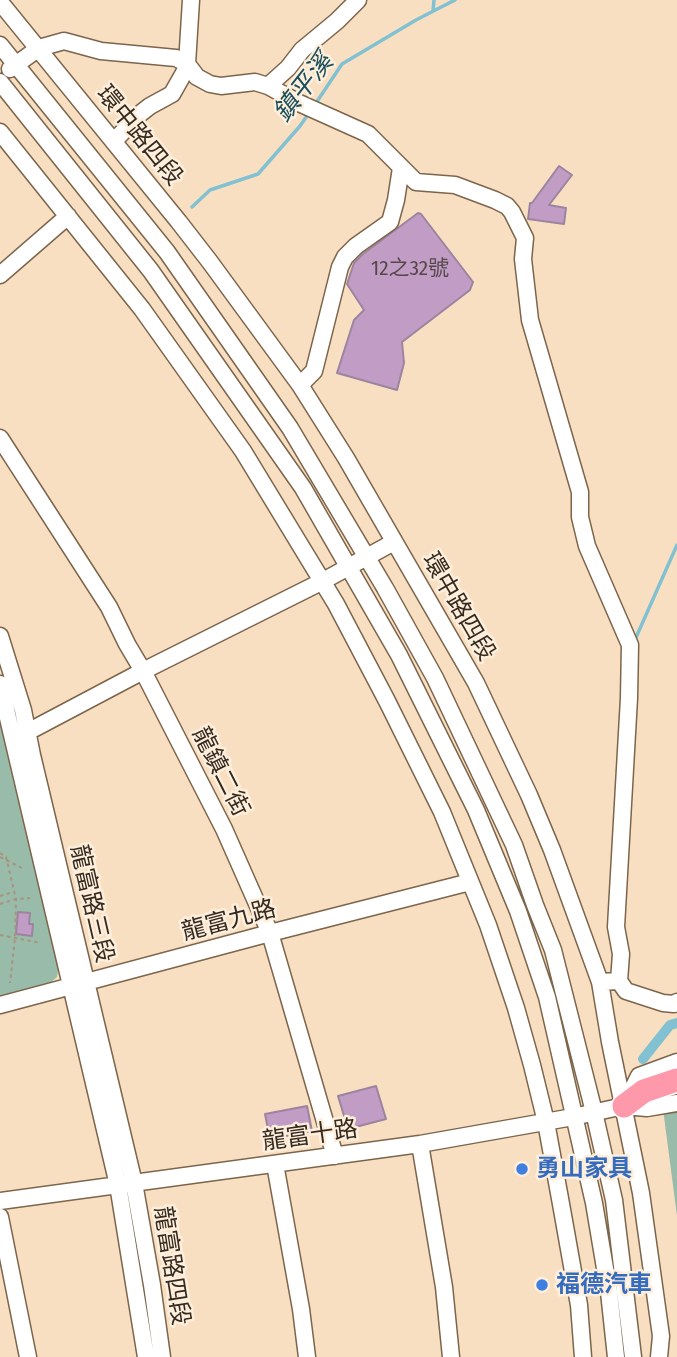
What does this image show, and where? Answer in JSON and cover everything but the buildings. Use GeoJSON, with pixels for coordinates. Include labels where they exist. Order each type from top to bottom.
{"type":"FeatureCollection","features":[{"type":"Feature","properties":{"kind":"highway"},"geometry":{"type":"LineString","coordinates":[[624,1106],[643,1091],[677,1080]]}},
{"type":"Feature","properties":{"kind":"street"},"geometry":{"type":"LineString","coordinates":[[114,141],[141,113],[172,94],[187,64],[191,0]]}},
{"type":"Feature","properties":{"kind":"street"},"geometry":{"type":"LineString","coordinates":[[268,86],[288,68],[302,50],[358,0]]}},
{"type":"Feature","properties":{"kind":"street","name":"環中路四段"},"geometry":{"type":"LineString","coordinates":[[0,2],[210,262],[300,385],[346,458],[476,683],[552,850],[600,982],[642,1193],[661,1336],[668,1357]]}},
{"type":"Feature","properties":{"kind":"street"},"geometry":{"type":"LineString","coordinates":[[616,1357],[609,1292],[594,1203],[547,997],[518,911],[470,798],[399,655],[303,488],[151,271],[0,79],[39,48],[64,41],[101,51],[176,58],[187,64],[197,77],[210,84],[221,86],[255,82],[268,86],[368,134],[416,182],[455,184],[507,206],[512,212],[525,238],[523,259],[530,320],[580,492],[580,517],[587,546],[630,645],[615,927],[621,954],[619,981],[626,991],[663,1003],[677,1002]]}},
{"type":"Feature","properties":{"kind":"street","name":"環中路四段"},"geometry":{"type":"LineString","coordinates":[[0,45],[167,252],[290,428],[435,678],[514,845],[553,950],[614,1200],[633,1357]]}},
{"type":"Feature","properties":{"kind":"street"},"geometry":{"type":"LineString","coordinates":[[0,132],[142,309],[243,451],[336,604],[442,812],[488,925],[513,999],[546,1122],[579,1305],[583,1357]]}},
{"type":"Feature","properties":{"kind":"street"},"geometry":{"type":"LineString","coordinates":[[300,385],[314,371],[340,267],[356,246],[390,222],[401,168]]}},
{"type":"Feature","properties":{"kind":"street"},"geometry":{"type":"LineString","coordinates":[[0,275],[68,216]]}},
{"type":"Feature","properties":{"kind":"street","name":"龍鎮二街"},"geometry":{"type":"LineString","coordinates":[[0,438],[109,607],[224,829],[270,933],[335,1156]]}},
{"type":"Feature","properties":{"kind":"street"},"geometry":{"type":"LineString","coordinates":[[20,736],[143,671],[323,582],[394,542]]}},
{"type":"Feature","properties":{"kind":"street","name":"龍富路三段"},"geometry":{"type":"LineString","coordinates":[[0,636],[10,666],[20,736],[126,1184]]}},
{"type":"Feature","properties":{"kind":"street","name":"龍富路三段"},"geometry":{"type":"LineString","coordinates":[[0,684],[20,736]]}},
{"type":"Feature","properties":{"kind":"street","name":"龍富九路"},"geometry":{"type":"LineString","coordinates":[[0,1005],[470,882]]}},
{"type":"Feature","properties":{"kind":"street"},"geometry":{"type":"LineString","coordinates":[[600,982],[619,981]]}},
{"type":"Feature","properties":{"kind":"street"},"geometry":{"type":"LineString","coordinates":[[624,1106],[639,1076],[677,1062]]}},
{"type":"Feature","properties":{"kind":"street"},"geometry":{"type":"LineString","coordinates":[[624,1106],[647,1108],[677,1103]]}},
{"type":"Feature","properties":{"kind":"street"},"geometry":{"type":"LineString","coordinates":[[624,1106],[650,1114],[677,1111]]}},
{"type":"Feature","properties":{"kind":"street","name":"龍富十路"},"geometry":{"type":"LineString","coordinates":[[0,1201],[420,1144],[624,1106]]}},
{"type":"Feature","properties":{"kind":"street"},"geometry":{"type":"LineString","coordinates":[[420,1144],[444,1287],[451,1357]]}},
{"type":"Feature","properties":{"kind":"street"},"geometry":{"type":"LineString","coordinates":[[275,1164],[302,1309],[307,1357]]}},
{"type":"Feature","properties":{"kind":"street","name":"龍富路四段"},"geometry":{"type":"LineString","coordinates":[[126,1184],[146,1357]]}},
{"type":"Feature","properties":{"kind":"street","name":"龍富路四段"},"geometry":{"type":"LineString","coordinates":[[126,1184],[152,1285],[162,1357]]}},
{"type":"Feature","properties":{"kind":"street"},"geometry":{"type":"LineString","coordinates":[[0,1217],[28,1357]]}},
{"type":"Feature","properties":{"kind":"street","name":"環中路四段"},"geometry":{"type":"LineString","coordinates":[[659,1357],[661,1336]]}},
{"type":"Feature","properties":{"kind":"path"},"geometry":{"type":"LineString","coordinates":[[0,855],[24,869]]}},
{"type":"Feature","properties":{"kind":"path"},"geometry":{"type":"LineString","coordinates":[[7,860],[16,899],[10,983]]}},
{"type":"Feature","properties":{"kind":"path"},"geometry":{"type":"LineString","coordinates":[[0,896],[14,892]]}},
{"type":"Feature","properties":{"kind":"path"},"geometry":{"type":"LineString","coordinates":[[0,904],[30,898]]}},
{"type":"Feature","properties":{"kind":"path"},"geometry":{"type":"LineString","coordinates":[[0,935],[41,943]]}},
{"type":"Feature","properties":{"kind":"green space"},"geometry":{"type":"Polygon","coordinates":[[[0,714],[59,966],[57,977],[51,982],[0,996],[0,714]]]}},
{"type":"Feature","properties":{"kind":"green space"},"geometry":{"type":"Polygon","coordinates":[[[663,1109],[677,1111],[677,1216],[663,1109]]]}},
{"type":"Feature","properties":{"kind":"waterway"},"geometry":{"type":"LineString","coordinates":[[433,11],[434,0]]}},
{"type":"Feature","properties":{"kind":"waterway","name":"鎮平溪"},"geometry":{"type":"LineString","coordinates":[[316,103],[342,64],[455,0]]}},
{"type":"Feature","properties":{"kind":"waterway","name":"鎮平溪"},"geometry":{"type":"LineString","coordinates":[[192,207],[210,190],[258,174],[309,113]]}},
{"type":"Feature","properties":{"kind":"waterway"},"geometry":{"type":"LineString","coordinates":[[634,642],[677,545]]}},
{"type":"Feature","properties":{"kind":"waterway"},"geometry":{"type":"LineString","coordinates":[[643,1059],[670,1025],[677,1023]]}},
{"type":"Feature","properties":{"kind":"place","name":"勇山家具"},"geometry":{"type":"Point","coordinates":[522,1169]}},
{"type":"Feature","properties":{"kind":"place","name":"福德汽車"},"geometry":{"type":"Point","coordinates":[542,1285]}}]}
